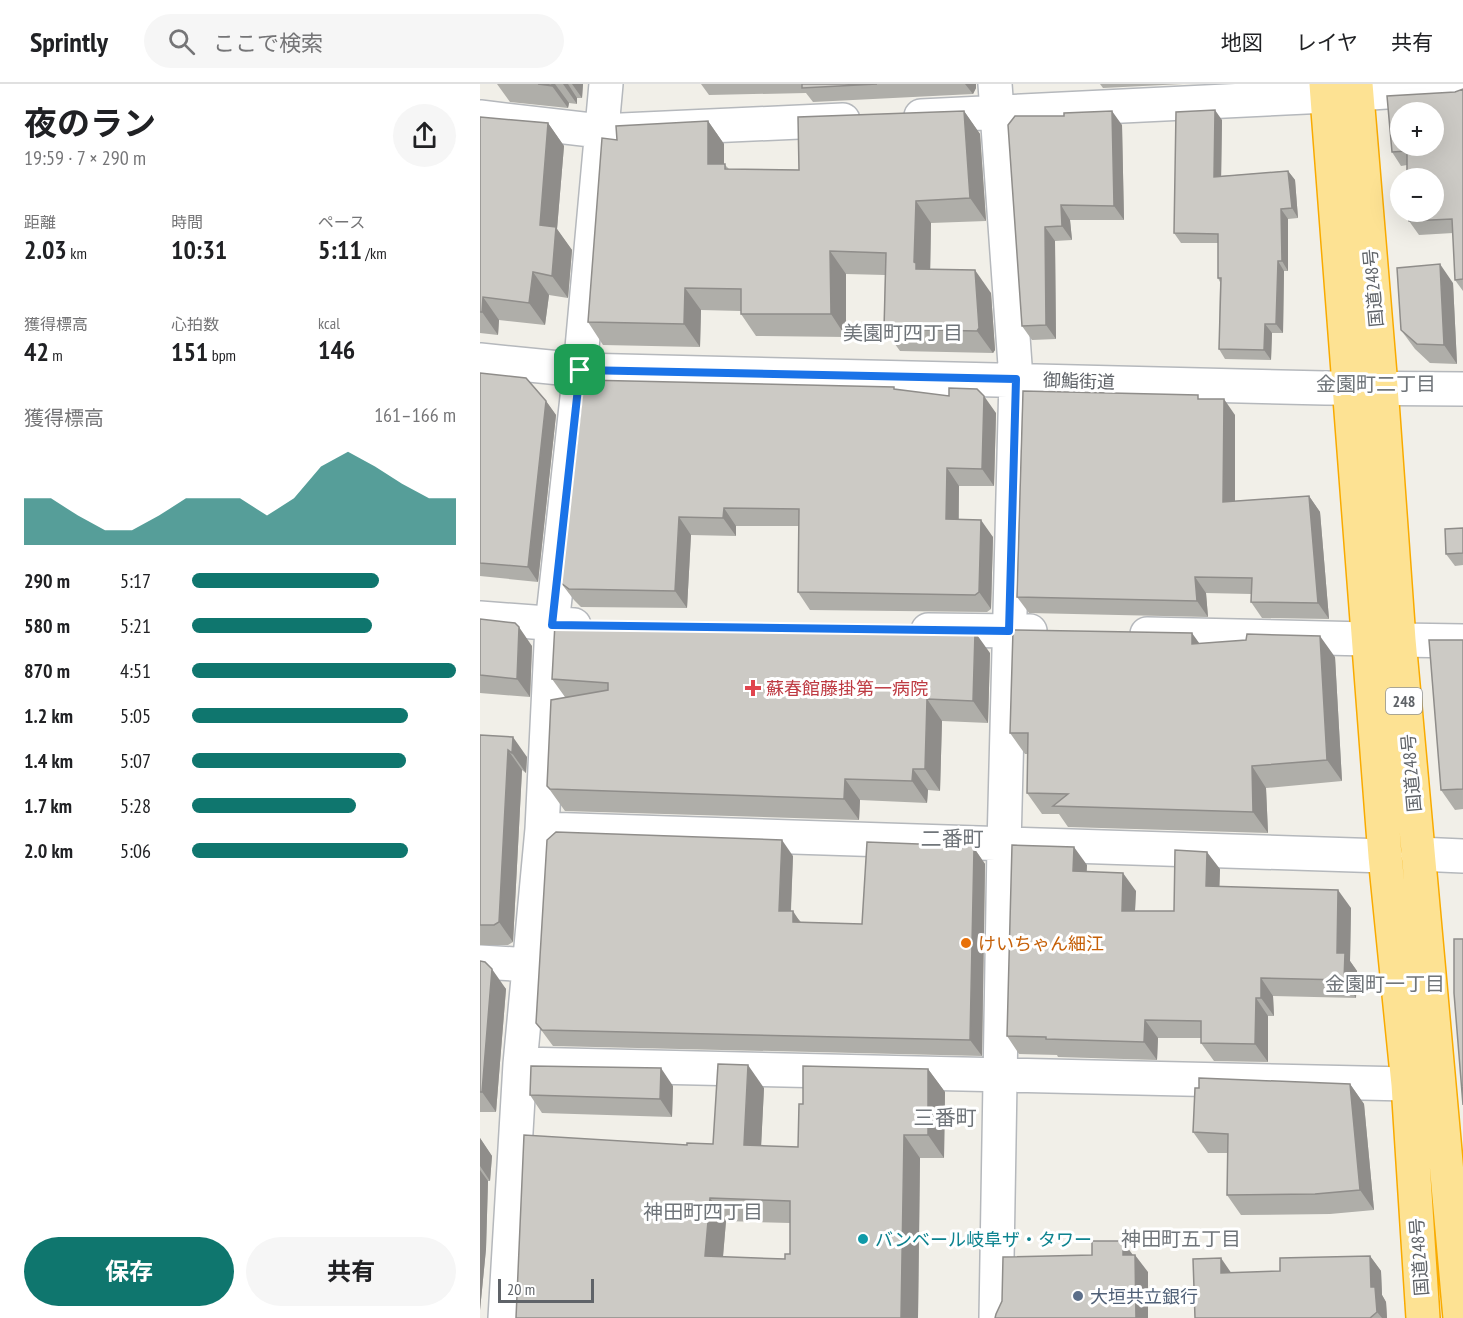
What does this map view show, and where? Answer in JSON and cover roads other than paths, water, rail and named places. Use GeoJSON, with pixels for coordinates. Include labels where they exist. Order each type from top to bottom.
{"type":"FeatureCollection","features":[{"type":"Feature","properties":{"kind":"highway","name":"国道248号"},"geometry":{"type":"LineString","coordinates":[[1341,90],[1382,387],[1385,856],[1408,1084],[1423,1318]]}},
{"type":"Feature","properties":{"kind":"highway","name":"国道248号"},"geometry":{"type":"LineString","coordinates":[[1341,90],[1349,389],[1383,640],[1418,854],[1460,1318]]}},
{"type":"Feature","properties":{"kind":"street"},"geometry":{"type":"LineString","coordinates":[[505,1318],[520,1064],[542,830],[552,625],[580,370],[606,84]]}},
{"type":"Feature","properties":{"kind":"street"},"geometry":{"type":"LineString","coordinates":[[480,117],[600,131],[880,118],[996,98],[1463,87]]}},
{"type":"Feature","properties":{"kind":"street"},"geometry":{"type":"LineString","coordinates":[[996,98],[1016,379],[999,1075],[996,1318]]}},
{"type":"Feature","properties":{"kind":"street","name":"御鮨街道"},"geometry":{"type":"LineString","coordinates":[[480,360],[580,370],[1349,389],[1382,387],[1463,389]]}},
{"type":"Feature","properties":{"kind":"street"},"geometry":{"type":"LineString","coordinates":[[480,618],[552,625],[599,626]]}},
{"type":"Feature","properties":{"kind":"street"},"geometry":{"type":"LineString","coordinates":[[903,629],[1055,632]]}},
{"type":"Feature","properties":{"kind":"street"},"geometry":{"type":"LineString","coordinates":[[1113,633],[1463,641]]}},
{"type":"Feature","properties":{"kind":"street"},"geometry":{"type":"LineString","coordinates":[[542,830],[1385,856]]}},
{"type":"Feature","properties":{"kind":"street"},"geometry":{"type":"LineString","coordinates":[[1418,854],[1463,856]]}},
{"type":"Feature","properties":{"kind":"street"},"geometry":{"type":"LineString","coordinates":[[480,962],[531,965]]}},
{"type":"Feature","properties":{"kind":"street"},"geometry":{"type":"LineString","coordinates":[[520,1064],[1408,1084]]}},
{"type":"Feature","properties":{"kind":"place","name":"蘇春館藤掛第一病院"},"geometry":{"type":"Point","coordinates":[753,688]}},
{"type":"Feature","properties":{"kind":"place","name":"けいちゃん細江"},"geometry":{"type":"Point","coordinates":[966,943]}},
{"type":"Feature","properties":{"kind":"place","name":"バンベール岐阜ザ・タワー"},"geometry":{"type":"Point","coordinates":[863,1239]}},
{"type":"Feature","properties":{"kind":"place","name":"大垣共立銀行"},"geometry":{"type":"Point","coordinates":[1078,1296]}},
{"type":"Feature","properties":{"kind":"district","name":"美園町四丁目"},"geometry":{"type":"Point","coordinates":[903,333]}},
{"type":"Feature","properties":{"kind":"district","name":"金園町二丁目"},"geometry":{"type":"Point","coordinates":[1376,384]}},
{"type":"Feature","properties":{"kind":"district","name":"二番町"},"geometry":{"type":"Point","coordinates":[952,838]}},
{"type":"Feature","properties":{"kind":"district","name":"金園町一丁目"},"geometry":{"type":"Point","coordinates":[1385,984]}},
{"type":"Feature","properties":{"kind":"district","name":"三番町"},"geometry":{"type":"Point","coordinates":[945,1117]}},
{"type":"Feature","properties":{"kind":"district","name":"神田町四丁目"},"geometry":{"type":"Point","coordinates":[703,1212]}},
{"type":"Feature","properties":{"kind":"district","name":"神田町五丁目"},"geometry":{"type":"Point","coordinates":[1181,1239]}}]}
